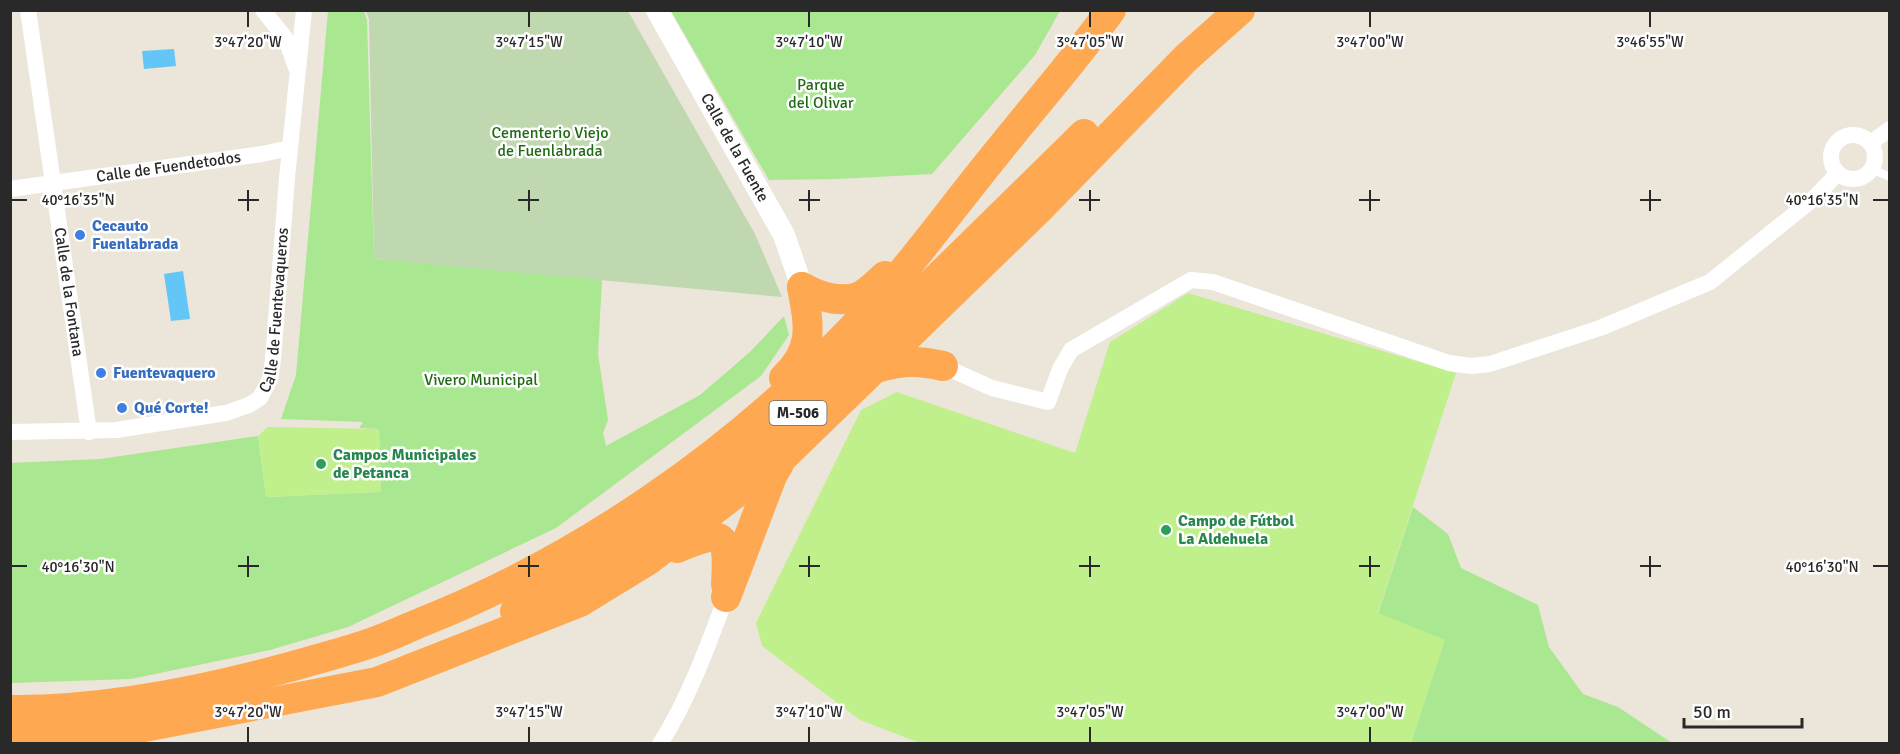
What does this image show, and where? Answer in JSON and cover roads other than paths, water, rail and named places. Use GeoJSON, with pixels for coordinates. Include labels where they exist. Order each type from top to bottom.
{"type":"FeatureCollection","features":[{"type":"Feature","properties":{"kind":"highway","name":"M-506"},"geometry":{"type":"LineString","coordinates":[[10,710],[114,704],[234,682],[366,645],[472,602],[580,546],[728,444],[783,396],[849,332],[909,263],[1079,54],[1111,10]]}},
{"type":"Feature","properties":{"kind":"highway","name":"M-506"},"geometry":{"type":"LineString","coordinates":[[10,737],[62,736],[134,729],[263,706],[300,696],[507,615],[605,561],[685,507],[744,461],[804,407],[1180,39],[1214,10]]}},
{"type":"Feature","properties":{"kind":"highway"},"geometry":{"type":"LineString","coordinates":[[300,696],[377,682],[479,644],[580,602],[647,561],[782,458],[1038,210],[1186,57],[1240,10]]}},
{"type":"Feature","properties":{"kind":"highway"},"geometry":{"type":"LineString","coordinates":[[802,287],[819,296],[847,299],[859,296],[928,238]]}},
{"type":"Feature","properties":{"kind":"highway"},"geometry":{"type":"LineString","coordinates":[[728,444],[759,401],[790,372],[802,357],[806,348],[807,329],[802,287]]}},
{"type":"Feature","properties":{"kind":"highway"},"geometry":{"type":"LineString","coordinates":[[932,314],[927,335],[929,349],[943,366]]}},
{"type":"Feature","properties":{"kind":"highway"},"geometry":{"type":"LineString","coordinates":[[876,368],[901,361],[943,366]]}},
{"type":"Feature","properties":{"kind":"highway"},"geometry":{"type":"LineString","coordinates":[[726,597],[772,476],[782,458]]}},
{"type":"Feature","properties":{"kind":"highway"},"geometry":{"type":"LineString","coordinates":[[647,561],[701,538],[713,536],[719,538],[726,549],[726,597]]}},
{"type":"Feature","properties":{"kind":"street","name":"Calle de la Fontana"},"geometry":{"type":"LineString","coordinates":[[28,10],[89,432]]}},
{"type":"Feature","properties":{"kind":"street","name":"Calle de Fuentevaqueros"},"geometry":{"type":"LineString","coordinates":[[263,10],[286,39],[297,75]]}},
{"type":"Feature","properties":{"kind":"street","name":"Calle de Fuentevaqueros"},"geometry":{"type":"LineString","coordinates":[[10,432],[116,430],[226,413],[249,405],[260,398],[270,379],[273,358],[304,10]]}},
{"type":"Feature","properties":{"kind":"street","name":"Calle de la Fuente"},"geometry":{"type":"LineString","coordinates":[[657,10],[784,235],[802,287]]}},
{"type":"Feature","properties":{"kind":"street"},"geometry":{"type":"LineString","coordinates":[[1870,143],[1890,129]]}},
{"type":"Feature","properties":{"kind":"street"},"geometry":{"type":"LineString","coordinates":[[1856,135],[1870,143],[1875,156],[1871,169],[1866,175],[1852,179],[1838,173],[1831,159],[1835,144],[1849,136],[1856,135]]}},
{"type":"Feature","properties":{"kind":"street","name":"Calle de Fuendetodos"},"geometry":{"type":"LineString","coordinates":[[10,189],[290,148]]}},
{"type":"Feature","properties":{"kind":"street"},"geometry":{"type":"LineString","coordinates":[[943,366],[992,388],[1048,402],[1060,369],[1071,350],[1191,280],[1213,282],[1449,363],[1471,366],[1490,364],[1600,328],[1710,282],[1814,199],[1838,173]]}},
{"type":"Feature","properties":{"kind":"street"},"geometry":{"type":"LineString","coordinates":[[660,744],[709,644],[726,597]]}},
{"type":"Feature","properties":{"kind":"lane"},"geometry":{"type":"LineString","coordinates":[[1871,169],[1890,177]]}},
{"type":"Feature","properties":{"kind":"water"},"geometry":{"type":"Polygon","coordinates":[[[174,49],[176,66],[144,69],[142,51],[174,49]]]}},
{"type":"Feature","properties":{"kind":"water"},"geometry":{"type":"Polygon","coordinates":[[[183,271],[190,319],[171,321],[164,274],[183,271]]]}},
{"type":"Feature","properties":{"kind":"place","name":"Cecauto Fuenlabrada"},"geometry":{"type":"Point","coordinates":[80,235]}},
{"type":"Feature","properties":{"kind":"place","name":"Fuentevaquero"},"geometry":{"type":"Point","coordinates":[101,373]}},
{"type":"Feature","properties":{"kind":"place","name":"Qué Corte!"},"geometry":{"type":"Point","coordinates":[122,408]}},
{"type":"Feature","properties":{"kind":"place","name":"Campos Municipales de Petanca"},"geometry":{"type":"Point","coordinates":[321,464]}},
{"type":"Feature","properties":{"kind":"place","name":"Campo de Fútbol La Aldehuela"},"geometry":{"type":"Point","coordinates":[1166,530]}},
{"type":"Feature","properties":{"kind":"park label","name":"Parque del Olivar"},"geometry":{"type":"Point","coordinates":[821,94]}},
{"type":"Feature","properties":{"kind":"park label","name":"Cementerio Viejo de Fuenlabrada"},"geometry":{"type":"Point","coordinates":[550,142]}},
{"type":"Feature","properties":{"kind":"park label","name":"Vivero Municipal"},"geometry":{"type":"Point","coordinates":[481,380]}}]}
